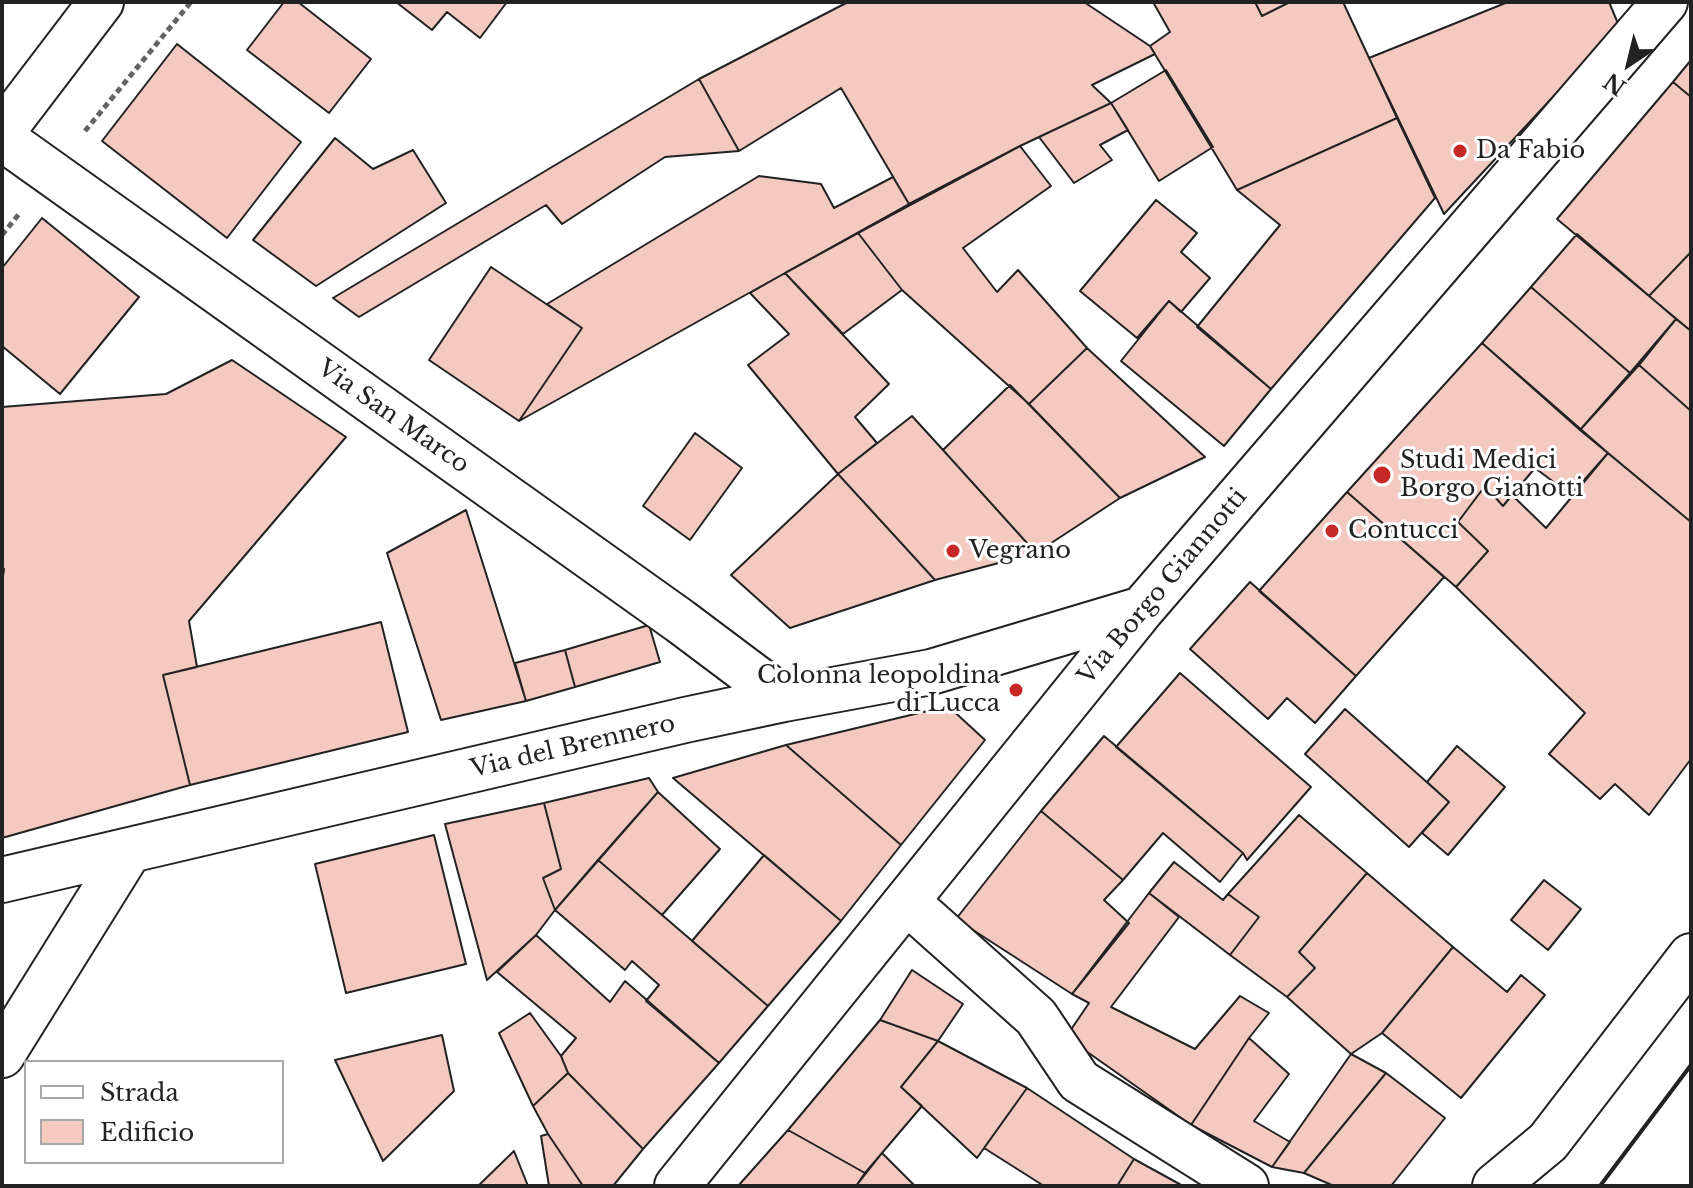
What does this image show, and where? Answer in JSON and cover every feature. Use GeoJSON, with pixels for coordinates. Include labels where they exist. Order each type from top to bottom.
{"type":"FeatureCollection","features":[{"type":"Feature","properties":{"kind":"street"},"geometry":{"type":"LineString","coordinates":[[2,135],[101,2]]}},
{"type":"Feature","properties":{"kind":"street","name":"Via Borgo Giannotti"},"geometry":{"type":"LineString","coordinates":[[677,1186],[1142,609],[1665,2]]}},
{"type":"Feature","properties":{"kind":"street","name":"Via San Marco"},"geometry":{"type":"LineString","coordinates":[[2,135],[51,174],[667,612],[784,699]]}},
{"type":"Feature","properties":{"kind":"street","name":"Via del Brennero"},"geometry":{"type":"LineString","coordinates":[[2,880],[784,699],[931,672],[1142,609]]}},
{"type":"Feature","properties":{"kind":"street"},"geometry":{"type":"LineString","coordinates":[[2,1055],[129,851]]}},
{"type":"Feature","properties":{"kind":"street"},"geometry":{"type":"LineString","coordinates":[[907,902],[1036,1017],[1079,1081],[1246,1186]]}},
{"type":"Feature","properties":{"kind":"street"},"geometry":{"type":"LineString","coordinates":[[1495,1186],[1548,1142],[1691,956]]}},
{"type":"Feature","properties":{"kind":"path"},"geometry":{"type":"LineString","coordinates":[[2,235],[191,2]]}},
{"type":"Feature","properties":{"kind":"building"},"geometry":{"type":"Polygon","coordinates":[[[284,2],[298,2],[371,59],[329,113],[247,50],[284,2]]]}},
{"type":"Feature","properties":{"kind":"building"},"geometry":{"type":"Polygon","coordinates":[[[396,2],[507,2],[480,38],[447,12],[432,30],[396,2]]]}},
{"type":"Feature","properties":{"kind":"building"},"geometry":{"type":"Polygon","coordinates":[[[848,2],[1084,2],[1150,46],[1155,54],[1092,85],[1111,103],[909,204],[841,88],[739,151],[699,79],[848,2]]]}},
{"type":"Feature","properties":{"kind":"building"},"geometry":{"type":"Polygon","coordinates":[[[1153,2],[1255,2],[1262,16],[1290,2],[1343,2],[1397,118],[1237,190],[1150,46],[1170,32],[1153,2]]]}},
{"type":"Feature","properties":{"kind":"building"},"geometry":{"type":"Polygon","coordinates":[[[1255,2],[1290,2],[1262,16],[1255,2]]]}},
{"type":"Feature","properties":{"kind":"building"},"geometry":{"type":"Polygon","coordinates":[[[1508,2],[1609,2],[1619,26],[1444,214],[1369,58],[1508,2]]]}},
{"type":"Feature","properties":{"kind":"building"},"geometry":{"type":"Polygon","coordinates":[[[177,44],[301,142],[227,238],[102,141],[177,44]]]}},
{"type":"Feature","properties":{"kind":"building"},"geometry":{"type":"Polygon","coordinates":[[[1691,60],[1691,97],[1673,82],[1691,60]]]}},
{"type":"Feature","properties":{"kind":"building"},"geometry":{"type":"Polygon","coordinates":[[[1166,70],[1213,147],[1159,181],[1111,103],[1166,70]]]}},
{"type":"Feature","properties":{"kind":"building"},"geometry":{"type":"Polygon","coordinates":[[[699,79],[739,151],[665,157],[562,224],[546,205],[359,317],[333,298],[699,79]]]}},
{"type":"Feature","properties":{"kind":"building"},"geometry":{"type":"Polygon","coordinates":[[[1673,82],[1691,97],[1691,252],[1649,296],[1557,219],[1673,82]]]}},
{"type":"Feature","properties":{"kind":"building"},"geometry":{"type":"Polygon","coordinates":[[[1111,103],[1128,130],[1100,145],[1112,160],[1074,183],[1039,137],[1111,103]]]}},
{"type":"Feature","properties":{"kind":"building"},"geometry":{"type":"Polygon","coordinates":[[[1397,118],[1435,198],[1271,389],[1197,327],[1280,225],[1237,190],[1397,118]]]}},
{"type":"Feature","properties":{"kind":"building"},"geometry":{"type":"Polygon","coordinates":[[[335,138],[373,169],[413,150],[446,203],[316,286],[253,240],[335,138]]]}},
{"type":"Feature","properties":{"kind":"building"},"geometry":{"type":"Polygon","coordinates":[[[1020,146],[1051,186],[963,248],[997,292],[1018,270],[1087,348],[1029,404],[902,290],[858,233],[1020,146]]]}},
{"type":"Feature","properties":{"kind":"building"},"geometry":{"type":"Polygon","coordinates":[[[759,176],[821,184],[834,208],[893,177],[909,204],[519,421],[582,328],[547,304],[759,176]]]}},
{"type":"Feature","properties":{"kind":"building"},"geometry":{"type":"Polygon","coordinates":[[[1156,200],[1197,233],[1181,252],[1210,278],[1181,312],[1169,301],[1137,338],[1080,291],[1156,200]]]}},
{"type":"Feature","properties":{"kind":"building"},"geometry":{"type":"Polygon","coordinates":[[[42,218],[139,297],[60,394],[2,346],[2,268],[42,218]]]}},
{"type":"Feature","properties":{"kind":"building"},"geometry":{"type":"Polygon","coordinates":[[[858,233],[902,290],[843,334],[785,273],[858,233]]]}},
{"type":"Feature","properties":{"kind":"building"},"geometry":{"type":"Polygon","coordinates":[[[1577,234],[1676,319],[1630,373],[1531,287],[1577,234]]]}},
{"type":"Feature","properties":{"kind":"building"},"geometry":{"type":"Polygon","coordinates":[[[1691,252],[1691,331],[1649,296],[1691,252]]]}},
{"type":"Feature","properties":{"kind":"building"},"geometry":{"type":"Polygon","coordinates":[[[491,267],[582,328],[519,421],[429,360],[491,267]]]}},
{"type":"Feature","properties":{"kind":"building"},"geometry":{"type":"Polygon","coordinates":[[[785,273],[889,384],[855,417],[877,443],[838,474],[748,365],[789,334],[750,293],[785,273]]]}},
{"type":"Feature","properties":{"kind":"building"},"geometry":{"type":"Polygon","coordinates":[[[1531,287],[1630,373],[1580,430],[1482,343],[1531,287]]]}},
{"type":"Feature","properties":{"kind":"building"},"geometry":{"type":"Polygon","coordinates":[[[1169,301],[1271,389],[1224,446],[1121,361],[1169,301]]]}},
{"type":"Feature","properties":{"kind":"building"},"geometry":{"type":"Polygon","coordinates":[[[1676,319],[1691,331],[1691,411],[1639,365],[1676,319]]]}},
{"type":"Feature","properties":{"kind":"building"},"geometry":{"type":"Polygon","coordinates":[[[1482,343],[1608,453],[1571,495],[1535,468],[1503,506],[1485,486],[1458,522],[1488,551],[1456,587],[1347,492],[1482,343]]]}},
{"type":"Feature","properties":{"kind":"building"},"geometry":{"type":"Polygon","coordinates":[[[1087,348],[1205,457],[1120,498],[1029,404],[1087,348]]]}},
{"type":"Feature","properties":{"kind":"building"},"geometry":{"type":"Polygon","coordinates":[[[232,360],[346,437],[189,621],[197,667],[163,675],[190,785],[2,838],[2,407],[166,394],[232,360]]]}},
{"type":"Feature","properties":{"kind":"building"},"geometry":{"type":"Polygon","coordinates":[[[1639,365],[1691,411],[1691,522],[1580,430],[1639,365]]]}},
{"type":"Feature","properties":{"kind":"building"},"geometry":{"type":"Polygon","coordinates":[[[1010,385],[1120,498],[1036,553],[943,450],[1010,385]]]}},
{"type":"Feature","properties":{"kind":"building"},"geometry":{"type":"Polygon","coordinates":[[[912,416],[1036,553],[935,580],[838,474],[912,416]]]}},
{"type":"Feature","properties":{"kind":"building"},"geometry":{"type":"Polygon","coordinates":[[[695,433],[742,468],[690,540],[643,506],[695,433]]]}},
{"type":"Feature","properties":{"kind":"building"},"geometry":{"type":"Polygon","coordinates":[[[1608,453],[1691,522],[1691,759],[1649,815],[1615,784],[1600,799],[1549,754],[1585,713],[1456,587],[1488,551],[1458,522],[1485,486],[1503,506],[1512,495],[1546,528],[1608,453]]]}},
{"type":"Feature","properties":{"kind":"building"},"geometry":{"type":"Polygon","coordinates":[[[838,474],[935,580],[790,628],[731,575],[838,474]]]}},
{"type":"Feature","properties":{"kind":"building"},"geometry":{"type":"Polygon","coordinates":[[[1347,492],[1444,577],[1356,676],[1259,591],[1347,492]]]}},
{"type":"Feature","properties":{"kind":"building"},"geometry":{"type":"Polygon","coordinates":[[[466,510],[526,701],[441,720],[387,553],[466,510]]]}},
{"type":"Feature","properties":{"kind":"building"},"geometry":{"type":"Polygon","coordinates":[[[1250,582],[1356,676],[1315,723],[1287,698],[1268,719],[1190,649],[1250,582]]]}},
{"type":"Feature","properties":{"kind":"building"},"geometry":{"type":"Polygon","coordinates":[[[381,622],[408,732],[190,785],[163,675],[381,622]]]}},
{"type":"Feature","properties":{"kind":"building"},"geometry":{"type":"Polygon","coordinates":[[[649,625],[660,662],[575,687],[565,650],[649,625]]]}},
{"type":"Feature","properties":{"kind":"building"},"geometry":{"type":"Polygon","coordinates":[[[565,650],[575,687],[526,701],[515,663],[565,650]]]}},
{"type":"Feature","properties":{"kind":"building"},"geometry":{"type":"Polygon","coordinates":[[[1180,673],[1311,787],[1247,860],[1243,853],[1116,747],[1180,673]]]}},
{"type":"Feature","properties":{"kind":"building"},"geometry":{"type":"Polygon","coordinates":[[[948,706],[985,740],[901,845],[786,745],[948,706]]]}},
{"type":"Feature","properties":{"kind":"building"},"geometry":{"type":"Polygon","coordinates":[[[1345,709],[1449,802],[1409,847],[1305,754],[1345,709]]]}},
{"type":"Feature","properties":{"kind":"building"},"geometry":{"type":"Polygon","coordinates":[[[1104,736],[1243,853],[1220,882],[1163,833],[1123,880],[1041,811],[1104,736]]]}},
{"type":"Feature","properties":{"kind":"building"},"geometry":{"type":"Polygon","coordinates":[[[786,745],[901,845],[841,921],[673,778],[786,745]]]}},
{"type":"Feature","properties":{"kind":"building"},"geometry":{"type":"Polygon","coordinates":[[[1457,746],[1505,787],[1448,855],[1422,833],[1449,802],[1427,782],[1457,746]]]}},
{"type":"Feature","properties":{"kind":"building"},"geometry":{"type":"Polygon","coordinates":[[[649,778],[658,792],[555,910],[543,878],[561,869],[544,803],[649,778]]]}},
{"type":"Feature","properties":{"kind":"building"},"geometry":{"type":"Polygon","coordinates":[[[658,792],[720,849],[662,915],[598,860],[658,792]]]}},
{"type":"Feature","properties":{"kind":"building"},"geometry":{"type":"Polygon","coordinates":[[[544,803],[561,869],[543,878],[555,910],[536,935],[487,980],[445,824],[544,803]]]}},
{"type":"Feature","properties":{"kind":"building"},"geometry":{"type":"Polygon","coordinates":[[[1041,811],[1123,880],[1104,900],[1129,923],[1072,994],[956,919],[1041,811]]]}},
{"type":"Feature","properties":{"kind":"building"},"geometry":{"type":"Polygon","coordinates":[[[1299,815],[1367,873],[1299,952],[1315,968],[1287,997],[1230,955],[1259,917],[1228,894],[1299,815]]]}},
{"type":"Feature","properties":{"kind":"building"},"geometry":{"type":"Polygon","coordinates":[[[434,835],[466,964],[346,993],[315,864],[434,835]]]}},
{"type":"Feature","properties":{"kind":"building"},"geometry":{"type":"Polygon","coordinates":[[[764,855],[841,921],[768,1006],[692,941],[764,855]]]}},
{"type":"Feature","properties":{"kind":"building"},"geometry":{"type":"Polygon","coordinates":[[[598,860],[768,1006],[719,1063],[646,1001],[659,985],[632,961],[625,970],[555,910],[598,860]]]}},
{"type":"Feature","properties":{"kind":"building"},"geometry":{"type":"Polygon","coordinates":[[[1174,862],[1223,900],[1228,894],[1259,917],[1230,955],[1149,893],[1174,862]]]}},
{"type":"Feature","properties":{"kind":"building"},"geometry":{"type":"Polygon","coordinates":[[[1367,873],[1453,947],[1382,1033],[1351,1054],[1287,997],[1315,968],[1299,952],[1367,873]]]}},
{"type":"Feature","properties":{"kind":"building"},"geometry":{"type":"Polygon","coordinates":[[[1544,880],[1581,909],[1548,950],[1511,920],[1544,880]]]}},
{"type":"Feature","properties":{"kind":"building"},"geometry":{"type":"Polygon","coordinates":[[[1149,893],[1179,917],[1111,1007],[1195,1049],[1240,996],[1269,1013],[1191,1125],[1066,1037],[1089,1003],[1072,994],[1149,893]]]}},
{"type":"Feature","properties":{"kind":"building"},"geometry":{"type":"Polygon","coordinates":[[[536,935],[610,1002],[625,981],[719,1063],[643,1149],[568,1073],[561,1056],[576,1038],[497,972],[536,935]]]}},
{"type":"Feature","properties":{"kind":"building"},"geometry":{"type":"Polygon","coordinates":[[[1453,947],[1507,992],[1521,975],[1545,995],[1461,1098],[1382,1033],[1453,947]]]}},
{"type":"Feature","properties":{"kind":"building"},"geometry":{"type":"Polygon","coordinates":[[[912,970],[963,1004],[938,1041],[880,1020],[912,970]]]}},
{"type":"Feature","properties":{"kind":"building"},"geometry":{"type":"Polygon","coordinates":[[[530,1013],[561,1056],[568,1073],[533,1106],[499,1033],[530,1013]]]}},
{"type":"Feature","properties":{"kind":"building"},"geometry":{"type":"Polygon","coordinates":[[[880,1020],[938,1041],[901,1087],[922,1106],[865,1173],[788,1130],[880,1020]]]}},
{"type":"Feature","properties":{"kind":"building"},"geometry":{"type":"Polygon","coordinates":[[[442,1035],[454,1091],[383,1161],[335,1060],[442,1035]]]}},
{"type":"Feature","properties":{"kind":"building"},"geometry":{"type":"Polygon","coordinates":[[[1249,1038],[1289,1074],[1254,1121],[1290,1142],[1272,1167],[1191,1125],[1249,1038]]]}},
{"type":"Feature","properties":{"kind":"building"},"geometry":{"type":"Polygon","coordinates":[[[938,1041],[1027,1088],[977,1158],[901,1087],[938,1041]]]}},
{"type":"Feature","properties":{"kind":"building"},"geometry":{"type":"Polygon","coordinates":[[[1351,1054],[1386,1073],[1304,1173],[1272,1167],[1351,1054]]]}},
{"type":"Feature","properties":{"kind":"building"},"geometry":{"type":"Polygon","coordinates":[[[568,1073],[643,1149],[613,1186],[583,1186],[533,1106],[568,1073]]]}},
{"type":"Feature","properties":{"kind":"building"},"geometry":{"type":"Polygon","coordinates":[[[1386,1073],[1445,1118],[1391,1186],[1334,1186],[1304,1173],[1386,1073]]]}},
{"type":"Feature","properties":{"kind":"building"},"geometry":{"type":"Polygon","coordinates":[[[1027,1088],[1134,1159],[1117,1186],[1044,1186],[984,1148],[1027,1088]]]}},
{"type":"Feature","properties":{"kind":"building"},"geometry":{"type":"Polygon","coordinates":[[[788,1130],[865,1173],[856,1186],[738,1186],[788,1130]]]}},
{"type":"Feature","properties":{"kind":"building"},"geometry":{"type":"Polygon","coordinates":[[[548,1134],[583,1186],[549,1186],[541,1136],[548,1134]]]}},
{"type":"Feature","properties":{"kind":"building"},"geometry":{"type":"Polygon","coordinates":[[[514,1151],[528,1186],[478,1186],[514,1151]]]}},
{"type":"Feature","properties":{"kind":"building"},"geometry":{"type":"Polygon","coordinates":[[[882,1153],[915,1186],[856,1186],[882,1153]]]}},
{"type":"Feature","properties":{"kind":"building"},"geometry":{"type":"Polygon","coordinates":[[[1134,1159],[1183,1186],[1117,1186],[1134,1159]]]}},
{"type":"Feature","properties":{"kind":"wall"},"geometry":{"type":"LineString","coordinates":[[1600,1186],[1691,1065]]}},
{"type":"Feature","properties":{"kind":"place","name":"Da Fabio"},"geometry":{"type":"Point","coordinates":[1460,151]}},
{"type":"Feature","properties":{"kind":"place","name":"Studi Medici Borgo Gianotti"},"geometry":{"type":"Point","coordinates":[1382,475]}},
{"type":"Feature","properties":{"kind":"place","name":"Contucci"},"geometry":{"type":"Point","coordinates":[1332,531]}},
{"type":"Feature","properties":{"kind":"place","name":"Vegrano"},"geometry":{"type":"Point","coordinates":[953,551]}},
{"type":"Feature","properties":{"kind":"place","name":"Colonna leopoldina di Lucca"},"geometry":{"type":"Point","coordinates":[1016,690]}}]}
